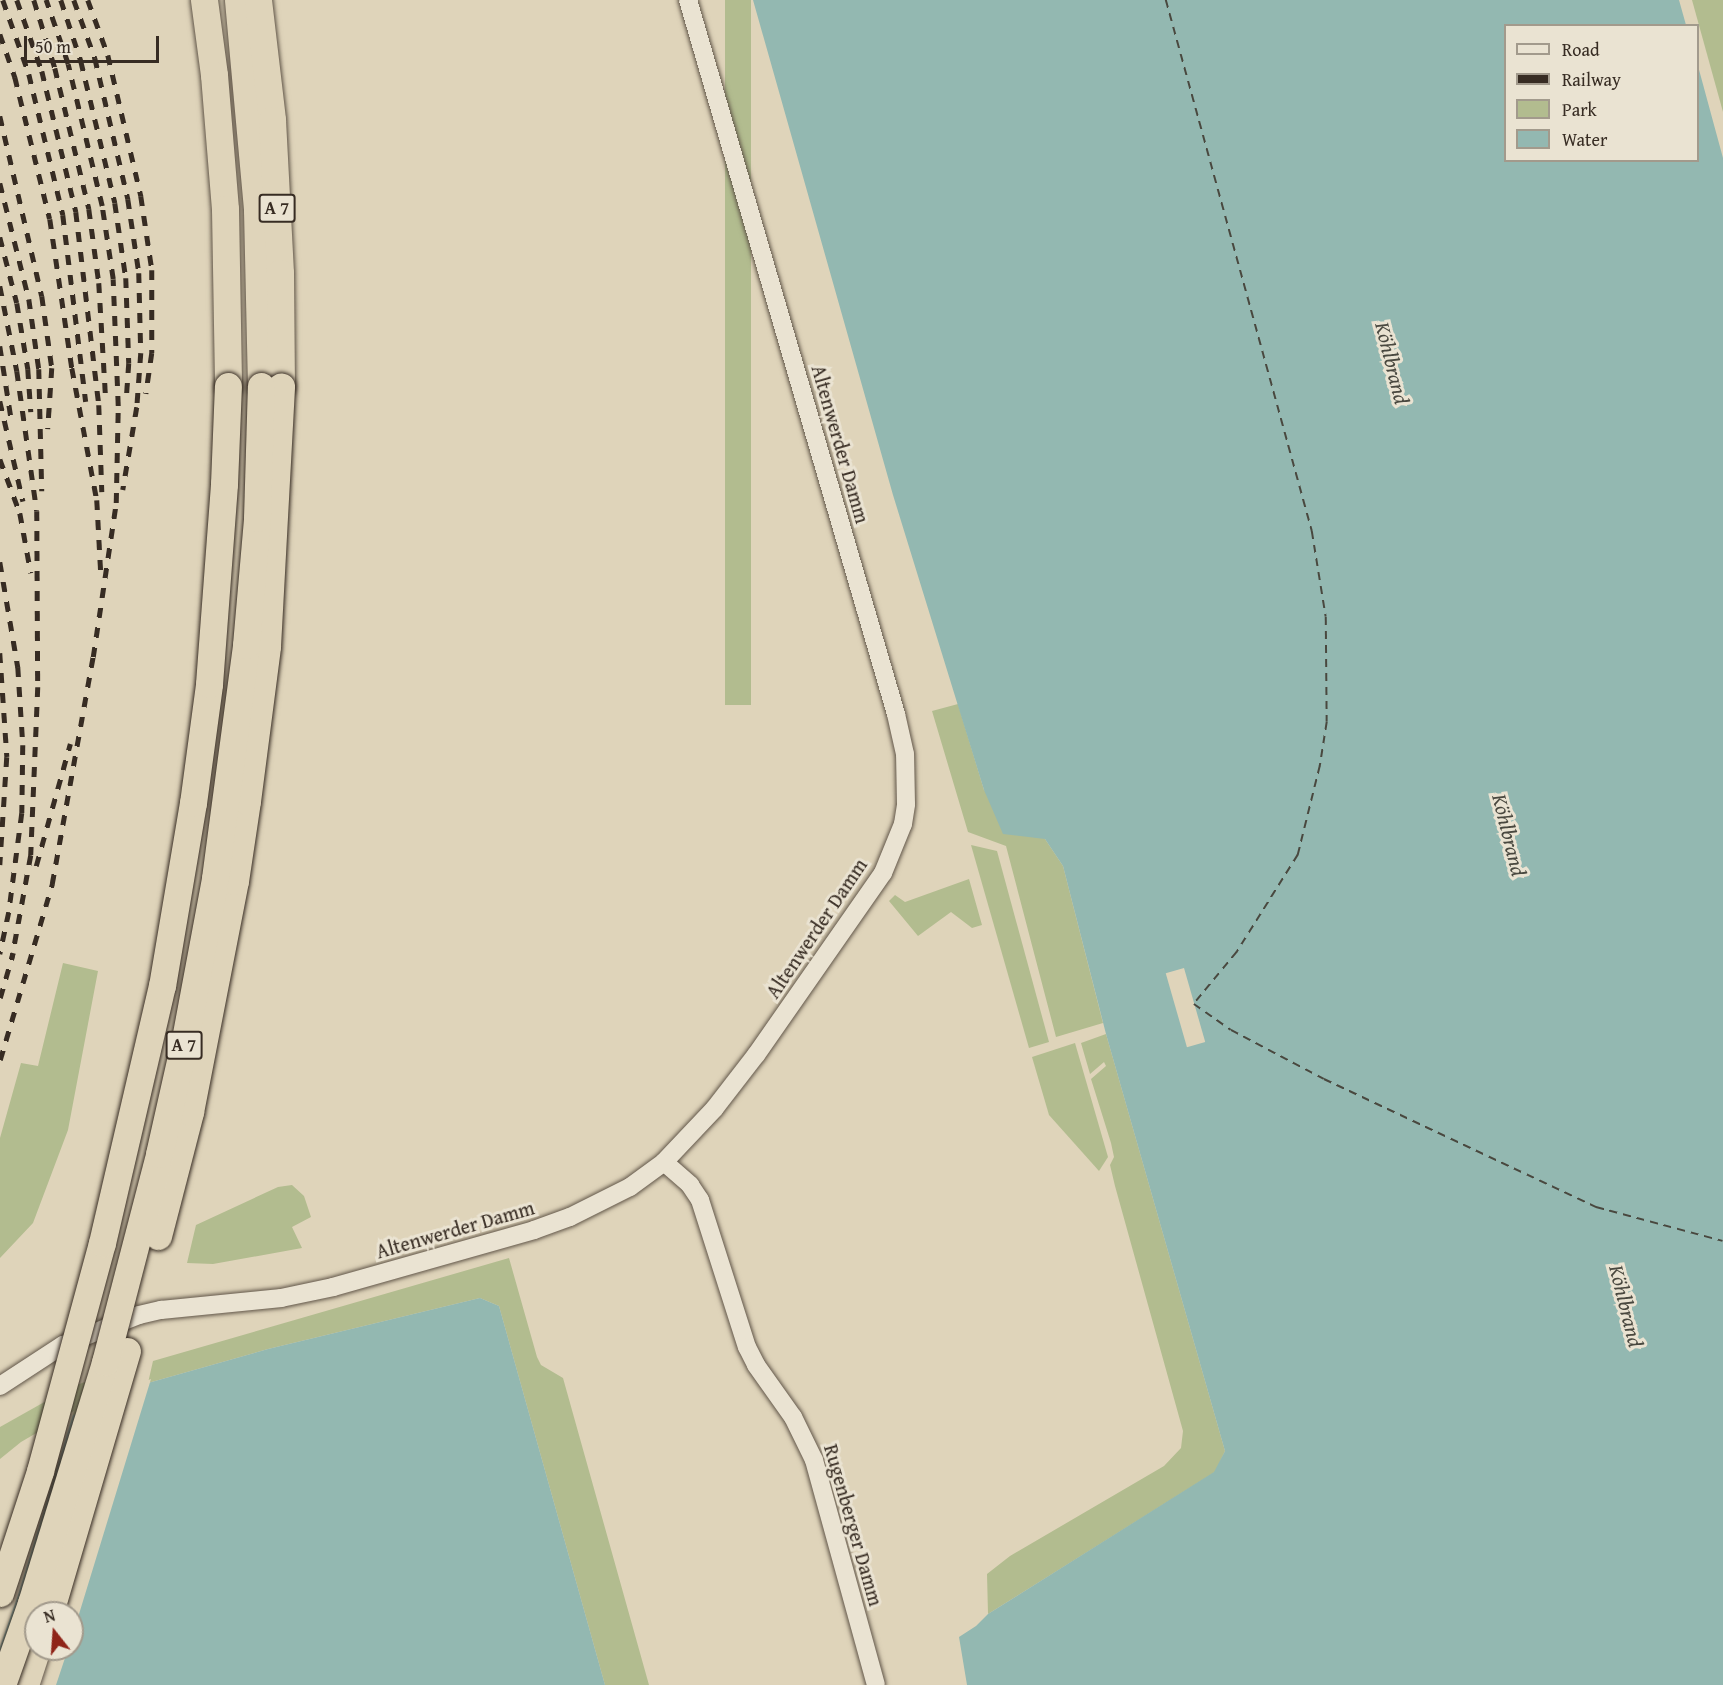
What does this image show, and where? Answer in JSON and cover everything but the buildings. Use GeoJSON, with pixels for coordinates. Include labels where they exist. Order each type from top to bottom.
{"type":"FeatureCollection","features":[{"type":"Feature","properties":{"kind":"highway","name":"A 7"},"geometry":{"type":"LineString","coordinates":[[0,1594],[40,1471],[102,1243],[162,986],[193,803],[209,684],[219,567],[228,386],[225,209],[204,0]]}},
{"type":"Feature","properties":{"kind":"highway","name":"A 7"},"geometry":{"type":"LineString","coordinates":[[54,1601],[105,1430],[190,1112],[235,881],[267,646],[281,386],[280,273],[272,120],[253,32],[238,0]]}},
{"type":"Feature","properties":{"kind":"highway","name":"A 7"},"geometry":{"type":"LineString","coordinates":[[2,1685],[31,1603],[105,1362],[146,1209],[185,1039],[231,775],[253,564],[261,386],[253,32],[258,0]]}},
{"type":"Feature","properties":{"kind":"highway"},"geometry":{"type":"LineString","coordinates":[[25,1685],[33,1661]]}},
{"type":"Feature","properties":{"kind":"street","name":"Altenwerder Damm"},"geometry":{"type":"LineString","coordinates":[[0,1386],[63,1345],[118,1322],[160,1310],[237,1304],[333,1287],[526,1233],[599,1204],[664,1162],[715,1108],[883,873],[903,824],[907,788],[905,754],[897,714],[688,0]]}},
{"type":"Feature","properties":{"kind":"street","name":"Rugenberger Damm"},"geometry":{"type":"LineString","coordinates":[[664,1162],[690,1185],[700,1200],[747,1347],[756,1365],[793,1417],[810,1451],[876,1685]]}},
{"type":"Feature","properties":{"kind":"green space"},"geometry":{"type":"Polygon","coordinates":[[[725,0],[751,0],[751,705],[725,705],[725,0]]]}},
{"type":"Feature","properties":{"kind":"green space"},"geometry":{"type":"Polygon","coordinates":[[[1692,0],[1723,0],[1723,112],[1699,24],[1692,0]]]}},
{"type":"Feature","properties":{"kind":"green space"},"geometry":{"type":"Polygon","coordinates":[[[958,704],[984,790],[1045,839],[1063,866],[1103,1023],[1056,1037],[1006,846],[968,832],[932,711],[958,704]]]}},
{"type":"Feature","properties":{"kind":"green space"},"geometry":{"type":"Polygon","coordinates":[[[971,845],[997,851],[1049,1042],[1029,1048],[971,845]]]}},
{"type":"Feature","properties":{"kind":"green space"},"geometry":{"type":"Polygon","coordinates":[[[969,879],[982,925],[972,928],[951,912],[918,936],[889,901],[895,895],[905,902],[969,879]]]}},
{"type":"Feature","properties":{"kind":"green space"},"geometry":{"type":"Polygon","coordinates":[[[63,963],[98,971],[68,1130],[33,1223],[0,1258],[0,1138],[21,1063],[38,1066],[63,963]]]}},
{"type":"Feature","properties":{"kind":"green space"},"geometry":{"type":"Polygon","coordinates":[[[1106,1034],[1225,1451],[1215,1472],[988,1614],[987,1574],[1010,1556],[1164,1466],[1181,1448],[1183,1431],[1115,1186],[1110,1165],[1114,1157],[1111,1143],[1091,1079],[1106,1066],[1104,1062],[1090,1074],[1081,1043],[1106,1034]]]}},
{"type":"Feature","properties":{"kind":"green space"},"geometry":{"type":"Polygon","coordinates":[[[1075,1043],[1108,1157],[1099,1171],[1049,1115],[1032,1057],[1075,1043]]]}},
{"type":"Feature","properties":{"kind":"green space"},"geometry":{"type":"Polygon","coordinates":[[[292,1185],[304,1196],[311,1217],[292,1227],[302,1248],[213,1264],[187,1263],[196,1225],[278,1187],[292,1185]]]}},
{"type":"Feature","properties":{"kind":"green space"},"geometry":{"type":"Polygon","coordinates":[[[509,1258],[537,1357],[541,1365],[563,1378],[649,1685],[605,1685],[499,1306],[480,1298],[268,1349],[148,1383],[153,1361],[509,1258]]]}},
{"type":"Feature","properties":{"kind":"green space"},"geometry":{"type":"Polygon","coordinates":[[[99,1377],[94,1404],[0,1463],[0,1427],[71,1387],[99,1377]]]}},
{"type":"Feature","properties":{"kind":"water","name":"Köhlbrand"},"geometry":{"type":"Polygon","coordinates":[[[753,0],[1679,0],[1686,24],[1504,24],[1504,162],[1699,162],[1699,70],[1723,158],[1723,1685],[967,1685],[959,1637],[976,1626],[988,1614],[1214,1472],[1225,1451],[1106,1034],[1063,866],[1045,839],[1003,834],[984,790],[893,495],[753,0]]]}},
{"type":"Feature","properties":{"kind":"water"},"geometry":{"type":"Polygon","coordinates":[[[480,1298],[499,1306],[605,1685],[0,1685],[0,1463],[59,1421],[148,1383],[268,1349],[480,1298]]]}},
{"type":"Feature","properties":{"kind":"pier"},"geometry":{"type":"Polygon","coordinates":[[[1184,968],[1205,1042],[1187,1047],[1166,973],[1184,968]]]}},
{"type":"Feature","properties":{"kind":"pier"},"geometry":{"type":"Polygon","coordinates":[[[151,1379],[83,1601],[28,1601],[93,1401],[151,1379]]]}},
{"type":"Feature","properties":{"kind":"pier"},"geometry":{"type":"Polygon","coordinates":[[[74,1411],[0,1647],[0,1459],[21,1442],[74,1411]]]}},
{"type":"Feature","properties":{"kind":"pier"},"geometry":{"type":"Polygon","coordinates":[[[24,1612],[24,1661],[64,1661],[56,1685],[0,1685],[24,1612]]]}},
{"type":"Feature","properties":{"kind":"ferry route"},"geometry":{"type":"LineString","coordinates":[[1166,0],[1312,531],[1326,617],[1327,722],[1320,766],[1298,855],[1237,952],[1194,1004],[1231,1030],[1324,1079],[1596,1207],[1723,1241]]}},
{"type":"Feature","properties":{"kind":"railway"},"geometry":{"type":"LineString","coordinates":[[3,0],[29,74],[63,215],[86,402]]}},
{"type":"Feature","properties":{"kind":"railway"},"geometry":{"type":"LineString","coordinates":[[17,0],[42,71],[76,212],[99,405],[102,492]]}},
{"type":"Feature","properties":{"kind":"railway"},"geometry":{"type":"LineString","coordinates":[[34,0],[55,68],[89,209],[99,283],[106,400]]}},
{"type":"Feature","properties":{"kind":"railway"},"geometry":{"type":"LineString","coordinates":[[0,1060],[52,884],[93,657],[116,503],[118,406],[113,279],[102,206],[68,64],[46,0]]}},
{"type":"Feature","properties":{"kind":"railway"},"geometry":{"type":"LineString","coordinates":[[61,0],[81,61],[115,203],[126,278],[129,363],[126,402]]}},
{"type":"Feature","properties":{"kind":"railway"},"geometry":{"type":"LineString","coordinates":[[74,0],[95,58],[128,199],[139,273],[141,353],[137,407],[123,490]]}},
{"type":"Feature","properties":{"kind":"railway"},"geometry":{"type":"LineString","coordinates":[[88,0],[108,55],[141,196],[152,270],[152,353],[146,394]]}},
{"type":"Feature","properties":{"kind":"railway"},"geometry":{"type":"LineString","coordinates":[[0,34],[15,77],[50,219],[72,368],[97,500],[101,574]]}},
{"type":"Feature","properties":{"kind":"railway"},"geometry":{"type":"LineString","coordinates":[[0,116],[42,296],[52,368],[48,429]]}},
{"type":"Feature","properties":{"kind":"railway"},"geometry":{"type":"LineString","coordinates":[[0,183],[29,299],[39,369],[42,491]]}},
{"type":"Feature","properties":{"kind":"railway"},"geometry":{"type":"LineString","coordinates":[[0,237],[17,303],[28,369],[31,412]]}},
{"type":"Feature","properties":{"kind":"railway"},"geometry":{"type":"LineString","coordinates":[[0,286],[17,371],[37,511],[38,687],[31,855],[12,959]]}},
{"type":"Feature","properties":{"kind":"railway"},"geometry":{"type":"LineString","coordinates":[[0,346],[11,417]]}},
{"type":"Feature","properties":{"kind":"railway"},"geometry":{"type":"LineString","coordinates":[[0,401],[23,501]]}},
{"type":"Feature","properties":{"kind":"railway"},"geometry":{"type":"LineString","coordinates":[[0,459],[20,513],[31,573]]}},
{"type":"Feature","properties":{"kind":"railway"},"geometry":{"type":"LineString","coordinates":[[0,562],[18,667],[23,745],[22,813],[9,912],[0,954]]}},
{"type":"Feature","properties":{"kind":"railway"},"geometry":{"type":"LineString","coordinates":[[0,653],[7,757],[0,865]]}},
{"type":"Feature","properties":{"kind":"railway"},"geometry":{"type":"LineString","coordinates":[[36,866],[70,744]]}},
{"type":"Feature","properties":{"kind":"railway"},"geometry":{"type":"LineString","coordinates":[[0,998],[13,953]]}}]}
